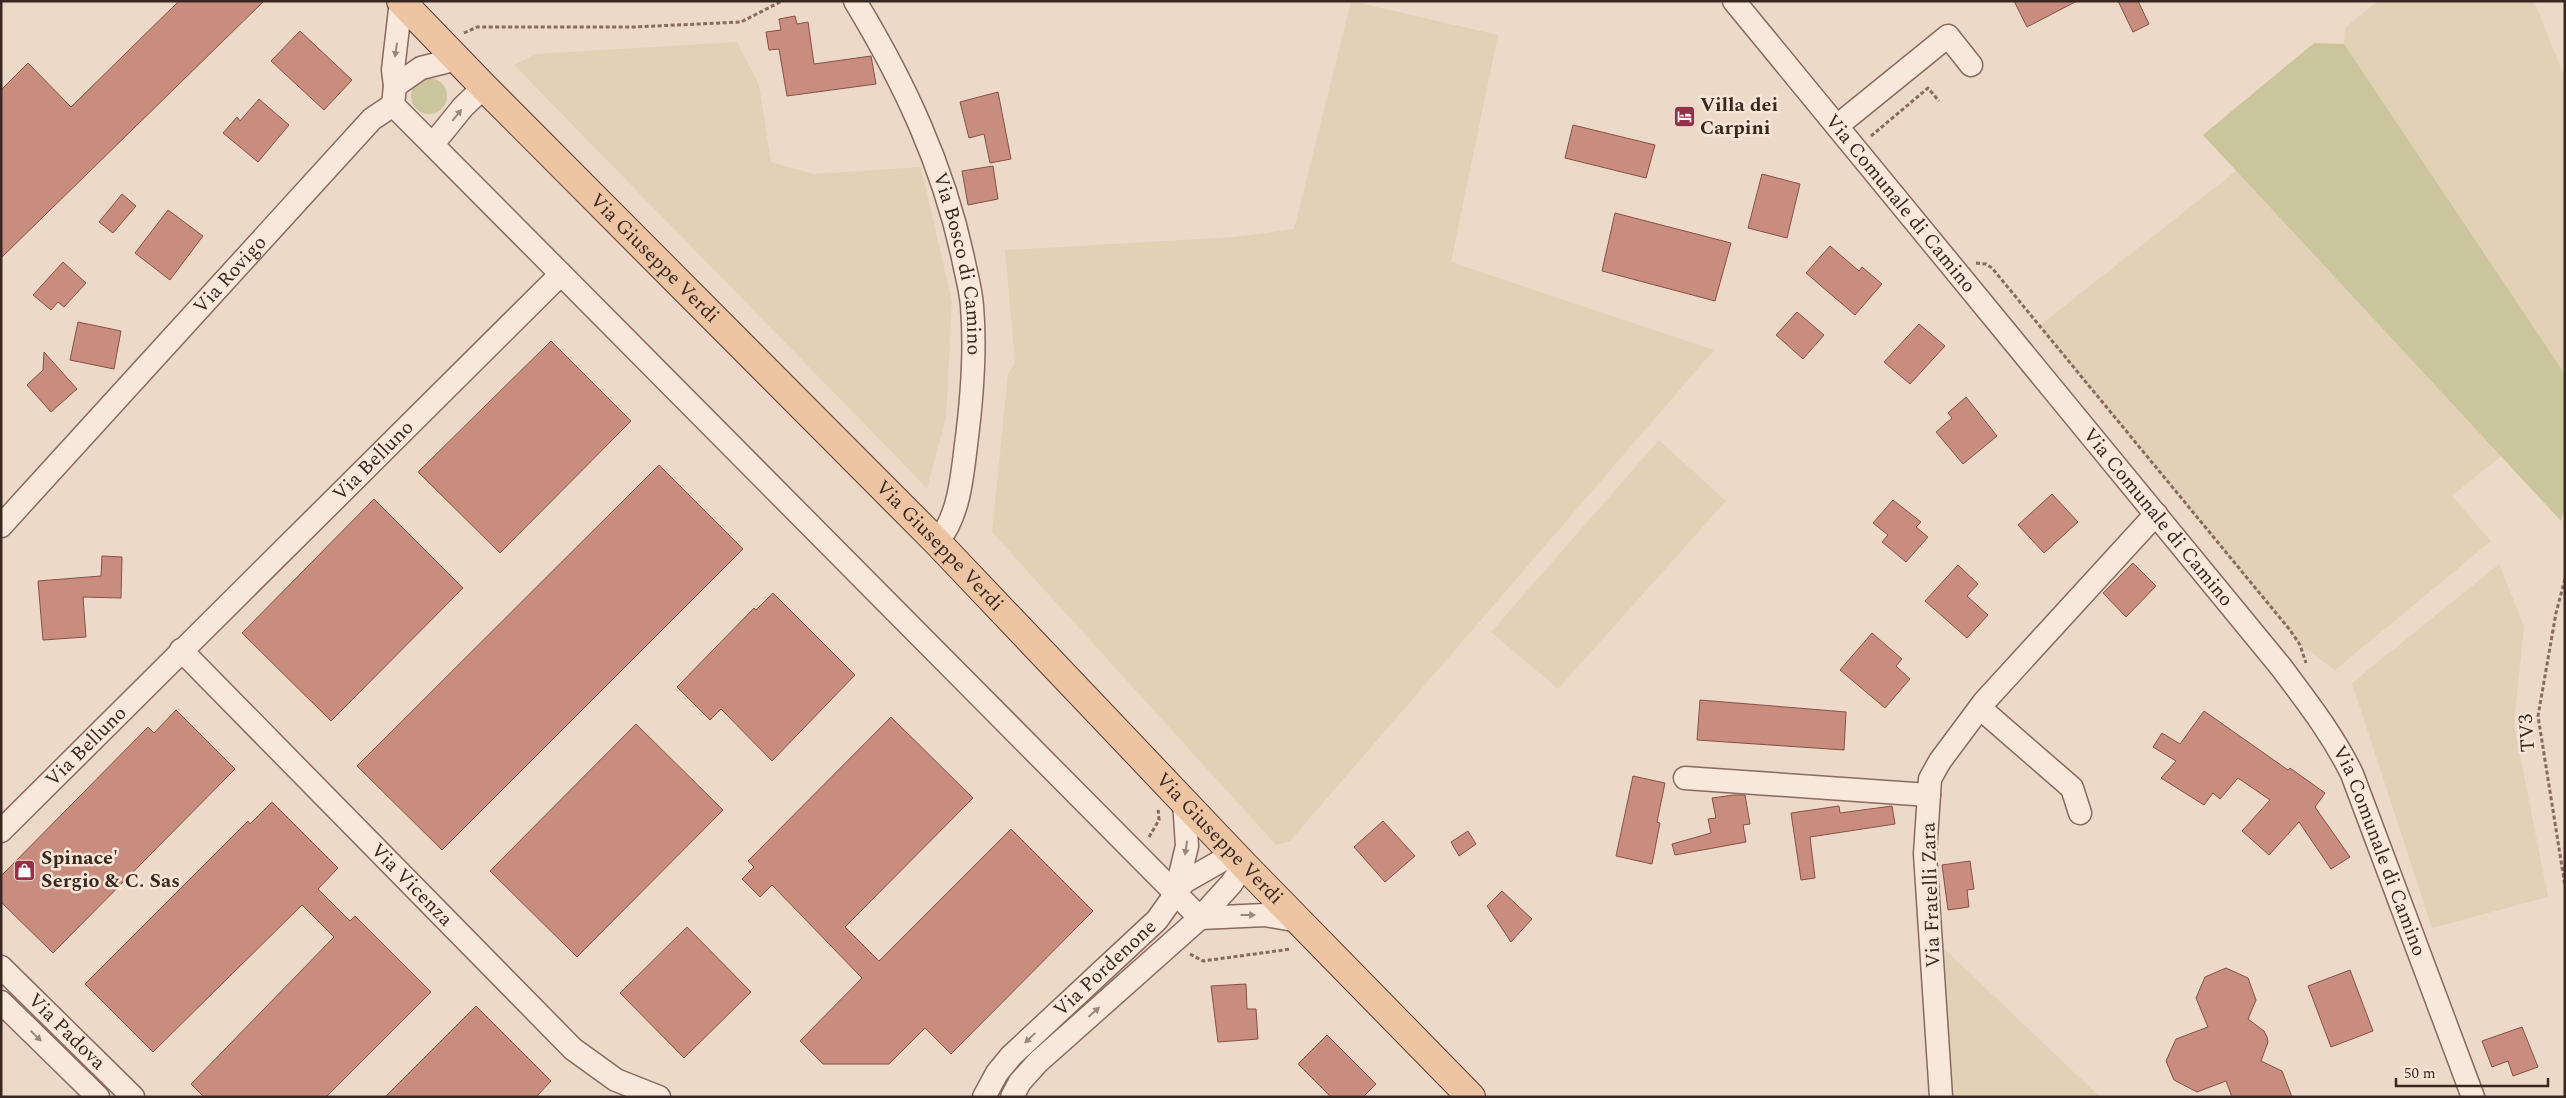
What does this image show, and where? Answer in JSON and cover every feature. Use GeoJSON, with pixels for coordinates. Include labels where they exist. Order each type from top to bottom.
{"type":"FeatureCollection","features":[{"type":"Feature","properties":{"kind":"main road","name":"Via Giuseppe Verdi"},"geometry":{"type":"LineString","coordinates":[[401,1],[484,88],[937,542],[1299,921],[1471,1097]]}},
{"type":"Feature","properties":{"kind":"street"},"geometry":{"type":"LineString","coordinates":[[401,1],[393,70],[394,96],[432,144],[1200,918],[1265,915],[1299,921]]}},
{"type":"Feature","properties":{"kind":"street","name":"Via Bosco di Camino"},"geometry":{"type":"LineString","coordinates":[[855,1],[901,81],[941,175],[959,240],[972,305],[974,386],[964,460],[957,500],[946,531],[937,542]]}},
{"type":"Feature","properties":{"kind":"street","name":"Via Comunale di Camino"},"geometry":{"type":"LineString","coordinates":[[1734,1],[2281,667],[2339,748],[2356,783],[2473,1097]]}},
{"type":"Feature","properties":{"kind":"street"},"geometry":{"type":"LineString","coordinates":[[1837,126],[1948,36],[1971,64]]}},
{"type":"Feature","properties":{"kind":"street","name":"Via Rovigo"},"geometry":{"type":"LineString","coordinates":[[1,526],[372,119],[421,68],[450,51]]}},
{"type":"Feature","properties":{"kind":"street"},"geometry":{"type":"LineString","coordinates":[[432,144],[463,107],[484,88]]}},
{"type":"Feature","properties":{"kind":"street","name":"Via Belluno"},"geometry":{"type":"LineString","coordinates":[[1,831],[561,274]]}},
{"type":"Feature","properties":{"kind":"street","name":"Via Fratelli Zara"},"geometry":{"type":"LineString","coordinates":[[1941,1097],[1925,854],[1930,779],[1940,761],[1980,708],[2104,569],[2156,514]]}},
{"type":"Feature","properties":{"kind":"street","name":"Via Vicenza"},"geometry":{"type":"LineString","coordinates":[[181,650],[573,1049],[616,1080],[659,1097]]}},
{"type":"Feature","properties":{"kind":"street"},"geometry":{"type":"LineString","coordinates":[[1980,708],[2072,788],[2080,813]]}},
{"type":"Feature","properties":{"kind":"street"},"geometry":{"type":"LineString","coordinates":[[1685,778],[1929,795]]}},
{"type":"Feature","properties":{"kind":"street"},"geometry":{"type":"LineString","coordinates":[[1175,892],[1187,846],[1184,801]]}},
{"type":"Feature","properties":{"kind":"street","name":"Via Pordenone"},"geometry":{"type":"LineString","coordinates":[[984,1097],[997,1073],[1012,1056],[1157,920],[1175,892],[1195,874],[1240,859]]}},
{"type":"Feature","properties":{"kind":"street","name":"Via Pordenone"},"geometry":{"type":"LineString","coordinates":[[1012,1097],[1020,1082],[1038,1062],[1200,918],[1231,884],[1240,859]]}},
{"type":"Feature","properties":{"kind":"street","name":"Via Padova"},"geometry":{"type":"LineString","coordinates":[[1,967],[132,1097]]}},
{"type":"Feature","properties":{"kind":"street","name":"Via Padova"},"geometry":{"type":"LineString","coordinates":[[1,1002],[90,1094]]}},
{"type":"Feature","properties":{"kind":"street"},"geometry":{"type":"LineString","coordinates":[[90,1094],[106,1072]]}},
{"type":"Feature","properties":{"kind":"path"},"geometry":{"type":"LineString","coordinates":[[450,51],[477,27],[634,27],[741,22],[782,1]]}},
{"type":"Feature","properties":{"kind":"path","name":"TV3"},"geometry":{"type":"LineString","coordinates":[[2565,579],[2556,613],[2538,716],[2565,886]]}},
{"type":"Feature","properties":{"kind":"path"},"geometry":{"type":"LineString","coordinates":[[1176,939],[1188,952],[1203,961],[1289,948],[1295,951]]}},
{"type":"Feature","properties":{"kind":"shaded area"},"geometry":{"type":"Polygon","coordinates":[[[1351,1],[1498,35],[1451,262],[1714,350],[1290,841],[1276,845],[992,532],[1008,374],[1015,363],[1005,250],[1235,237],[1294,229],[1351,1]]]}},
{"type":"Feature","properties":{"kind":"shaded area"},"geometry":{"type":"Polygon","coordinates":[[[2378,1],[2534,1],[2565,78],[2565,374],[2344,44],[2345,28],[2378,1]]]}},
{"type":"Feature","properties":{"kind":"shaded area"},"geometry":{"type":"Polygon","coordinates":[[[737,42],[759,85],[771,162],[813,174],[921,167],[952,301],[946,418],[927,488],[514,65],[535,54],[737,42]]]}},
{"type":"Feature","properties":{"kind":"shaded area"},"geometry":{"type":"Polygon","coordinates":[[[2314,43],[2344,44],[2565,374],[2565,505],[2561,521],[2203,135],[2314,43]]]}},
{"type":"Feature","properties":{"kind":"shaded area"},"geometry":{"type":"Polygon","coordinates":[[[429,78],[436,79],[442,83],[446,89],[446,103],[442,109],[436,113],[429,114],[422,113],[416,109],[412,103],[411,96],[412,89],[416,83],[422,79],[429,78]]]}},
{"type":"Feature","properties":{"kind":"shaded area"},"geometry":{"type":"Polygon","coordinates":[[[2236,171],[2501,456],[2452,496],[2491,541],[2335,670],[2300,645],[2039,326],[2236,171]]]}},
{"type":"Feature","properties":{"kind":"shaded area"},"geometry":{"type":"Polygon","coordinates":[[[1659,440],[1726,501],[1558,689],[1491,632],[1659,440]]]}},
{"type":"Feature","properties":{"kind":"shaded area"},"geometry":{"type":"Polygon","coordinates":[[[2499,564],[2524,626],[2514,724],[2548,897],[2432,928],[2352,683],[2499,564]]]}},
{"type":"Feature","properties":{"kind":"shaded area"},"geometry":{"type":"Polygon","coordinates":[[[1931,936],[2100,1097],[1940,1097],[1931,936]]]}},
{"type":"Feature","properties":{"kind":"building"},"geometry":{"type":"Polygon","coordinates":[[[179,1],[264,1],[1,258],[1,90],[28,63],[71,107],[179,1]]]}},
{"type":"Feature","properties":{"kind":"building"},"geometry":{"type":"Polygon","coordinates":[[[2014,1],[2077,1],[2027,27],[2014,1]]]}},
{"type":"Feature","properties":{"kind":"building"},"geometry":{"type":"Polygon","coordinates":[[[2118,1],[2138,1],[2149,24],[2133,32],[2118,1]]]}},
{"type":"Feature","properties":{"kind":"building"},"geometry":{"type":"Polygon","coordinates":[[[795,16],[797,24],[808,22],[814,64],[871,56],[876,84],[787,96],[779,49],[769,50],[766,32],[781,30],[779,19],[795,16]]]}},
{"type":"Feature","properties":{"kind":"building"},"geometry":{"type":"Polygon","coordinates":[[[300,31],[352,80],[324,110],[271,61],[300,31]]]}},
{"type":"Feature","properties":{"kind":"building"},"geometry":{"type":"Polygon","coordinates":[[[998,92],[1011,159],[990,163],[984,134],[969,138],[960,102],[998,92]]]}},
{"type":"Feature","properties":{"kind":"building"},"geometry":{"type":"Polygon","coordinates":[[[259,99],[289,125],[258,162],[223,133],[237,117],[240,121],[259,99]]]}},
{"type":"Feature","properties":{"kind":"building"},"geometry":{"type":"Polygon","coordinates":[[[1573,125],[1655,145],[1646,178],[1565,158],[1573,125]]]}},
{"type":"Feature","properties":{"kind":"building"},"geometry":{"type":"Polygon","coordinates":[[[993,166],[998,199],[968,205],[962,171],[993,166]]]}},
{"type":"Feature","properties":{"kind":"building"},"geometry":{"type":"Polygon","coordinates":[[[1762,174],[1800,184],[1787,238],[1748,228],[1762,174]]]}},
{"type":"Feature","properties":{"kind":"building"},"geometry":{"type":"Polygon","coordinates":[[[122,194],[136,206],[113,233],[99,222],[122,194]]]}},
{"type":"Feature","properties":{"kind":"building"},"geometry":{"type":"Polygon","coordinates":[[[168,210],[203,236],[170,280],[135,253],[168,210]]]}},
{"type":"Feature","properties":{"kind":"building"},"geometry":{"type":"Polygon","coordinates":[[[1615,213],[1731,243],[1715,301],[1602,271],[1615,213]]]}},
{"type":"Feature","properties":{"kind":"building"},"geometry":{"type":"Polygon","coordinates":[[[1830,246],[1859,271],[1862,267],[1882,284],[1855,315],[1806,273],[1830,246]]]}},
{"type":"Feature","properties":{"kind":"building"},"geometry":{"type":"Polygon","coordinates":[[[63,262],[86,283],[64,307],[58,302],[51,310],[33,295],[63,262]]]}},
{"type":"Feature","properties":{"kind":"building"},"geometry":{"type":"Polygon","coordinates":[[[1797,312],[1824,335],[1803,359],[1776,335],[1797,312]]]}},
{"type":"Feature","properties":{"kind":"building"},"geometry":{"type":"Polygon","coordinates":[[[78,322],[121,331],[114,369],[70,360],[78,322]]]}},
{"type":"Feature","properties":{"kind":"building"},"geometry":{"type":"Polygon","coordinates":[[[1919,324],[1945,346],[1910,384],[1884,362],[1919,324]]]}},
{"type":"Feature","properties":{"kind":"building"},"geometry":{"type":"Polygon","coordinates":[[[551,341],[631,421],[500,553],[418,472],[551,341]]]}},
{"type":"Feature","properties":{"kind":"building"},"geometry":{"type":"Polygon","coordinates":[[[44,352],[77,389],[51,412],[27,385],[43,370],[44,352]]]}},
{"type":"Feature","properties":{"kind":"building"},"geometry":{"type":"Polygon","coordinates":[[[1966,397],[1997,436],[1963,464],[1936,432],[1952,418],[1948,413],[1966,397]]]}},
{"type":"Feature","properties":{"kind":"building"},"geometry":{"type":"Polygon","coordinates":[[[659,465],[743,549],[442,850],[357,766],[659,465]]]}},
{"type":"Feature","properties":{"kind":"building"},"geometry":{"type":"Polygon","coordinates":[[[2052,494],[2078,522],[2044,553],[2018,525],[2052,494]]]}},
{"type":"Feature","properties":{"kind":"building"},"geometry":{"type":"Polygon","coordinates":[[[374,499],[463,588],[331,721],[242,633],[374,499]]]}},
{"type":"Feature","properties":{"kind":"building"},"geometry":{"type":"Polygon","coordinates":[[[1893,500],[1921,522],[1916,527],[1928,537],[1906,562],[1882,542],[1888,535],[1873,523],[1893,500]]]}},
{"type":"Feature","properties":{"kind":"building"},"geometry":{"type":"Polygon","coordinates":[[[102,556],[122,557],[121,598],[83,597],[86,637],[43,640],[38,581],[101,576],[102,556]]]}},
{"type":"Feature","properties":{"kind":"building"},"geometry":{"type":"Polygon","coordinates":[[[2133,563],[2156,586],[2126,617],[2103,593],[2133,563]]]}},
{"type":"Feature","properties":{"kind":"building"},"geometry":{"type":"Polygon","coordinates":[[[1958,565],[1978,584],[1967,596],[1988,615],[1967,638],[1925,601],[1958,565]]]}},
{"type":"Feature","properties":{"kind":"building"},"geometry":{"type":"Polygon","coordinates":[[[773,593],[855,675],[772,761],[721,709],[710,720],[677,687],[754,608],[756,610],[773,593]]]}},
{"type":"Feature","properties":{"kind":"building"},"geometry":{"type":"Polygon","coordinates":[[[1872,633],[1902,659],[1896,666],[1910,679],[1885,708],[1840,670],[1872,633]]]}},
{"type":"Feature","properties":{"kind":"building"},"geometry":{"type":"Polygon","coordinates":[[[1700,700],[1846,712],[1844,750],[1697,740],[1700,700]]]}},
{"type":"Feature","properties":{"kind":"building"},"geometry":{"type":"Polygon","coordinates":[[[176,710],[235,769],[53,953],[1,902],[1,876],[148,727],[154,733],[176,710]]]}},
{"type":"Feature","properties":{"kind":"building"},"geometry":{"type":"Polygon","coordinates":[[[2204,711],[2288,770],[2290,768],[2325,793],[2315,807],[2350,857],[2331,869],[2299,822],[2269,855],[2242,831],[2270,800],[2238,778],[2220,799],[2213,793],[2204,805],[2161,778],[2176,761],[2153,747],[2162,733],[2180,744],[2204,711]]]}},
{"type":"Feature","properties":{"kind":"building"},"geometry":{"type":"Polygon","coordinates":[[[891,717],[973,798],[845,927],[879,961],[1011,829],[1093,911],[951,1054],[925,1028],[889,1064],[823,1064],[800,1041],[862,978],[772,885],[760,897],[742,879],[754,867],[748,861],[891,717]]]}},
{"type":"Feature","properties":{"kind":"building"},"geometry":{"type":"Polygon","coordinates":[[[636,724],[723,810],[577,957],[490,871],[636,724]]]}},
{"type":"Feature","properties":{"kind":"building"},"geometry":{"type":"Polygon","coordinates":[[[1633,776],[1665,783],[1657,822],[1660,823],[1652,864],[1616,856],[1633,776]]]}},
{"type":"Feature","properties":{"kind":"building"},"geometry":{"type":"Polygon","coordinates":[[[1745,795],[1750,824],[1743,825],[1746,842],[1675,855],[1672,844],[1711,833],[1708,819],[1716,818],[1712,798],[1745,795]]]}},
{"type":"Feature","properties":{"kind":"building"},"geometry":{"type":"Polygon","coordinates":[[[272,802],[338,868],[318,889],[350,921],[355,916],[431,992],[326,1097],[204,1097],[191,1084],[334,937],[302,905],[153,1052],[85,984],[248,821],[250,824],[272,802]]]}},
{"type":"Feature","properties":{"kind":"building"},"geometry":{"type":"Polygon","coordinates":[[[1839,806],[1840,813],[1892,806],[1895,824],[1810,837],[1815,878],[1801,880],[1791,813],[1839,806]]]}},
{"type":"Feature","properties":{"kind":"building"},"geometry":{"type":"Polygon","coordinates":[[[1383,821],[1415,856],[1385,882],[1354,847],[1383,821]]]}},
{"type":"Feature","properties":{"kind":"building"},"geometry":{"type":"Polygon","coordinates":[[[1468,831],[1476,844],[1459,856],[1451,842],[1468,831]]]}},
{"type":"Feature","properties":{"kind":"building"},"geometry":{"type":"Polygon","coordinates":[[[1970,861],[1974,889],[1967,890],[1969,907],[1948,910],[1942,865],[1970,861]]]}},
{"type":"Feature","properties":{"kind":"building"},"geometry":{"type":"Polygon","coordinates":[[[1502,891],[1532,919],[1511,942],[1487,906],[1502,891]]]}},
{"type":"Feature","properties":{"kind":"building"},"geometry":{"type":"Polygon","coordinates":[[[687,927],[751,992],[684,1058],[620,993],[687,927]]]}},
{"type":"Feature","properties":{"kind":"building"},"geometry":{"type":"Polygon","coordinates":[[[2226,968],[2248,978],[2256,1000],[2248,1019],[2264,1031],[2268,1042],[2261,1061],[2282,1071],[2292,1097],[2232,1097],[2226,1081],[2197,1092],[2174,1080],[2166,1061],[2176,1039],[2208,1027],[2196,998],[2205,977],[2226,968]]]}},
{"type":"Feature","properties":{"kind":"building"},"geometry":{"type":"Polygon","coordinates":[[[2350,970],[2373,1031],[2331,1047],[2308,986],[2350,970]]]}},
{"type":"Feature","properties":{"kind":"building"},"geometry":{"type":"Polygon","coordinates":[[[1246,984],[1247,1009],[1256,1009],[1258,1039],[1218,1042],[1211,986],[1246,984]]]}},
{"type":"Feature","properties":{"kind":"building"},"geometry":{"type":"Polygon","coordinates":[[[476,1006],[551,1081],[536,1097],[385,1097],[476,1006]]]}},
{"type":"Feature","properties":{"kind":"building"},"geometry":{"type":"Polygon","coordinates":[[[2522,1027],[2538,1067],[2513,1076],[2508,1061],[2492,1067],[2482,1041],[2522,1027]]]}},
{"type":"Feature","properties":{"kind":"building"},"geometry":{"type":"Polygon","coordinates":[[[1327,1035],[1376,1084],[1363,1097],[1331,1097],[1298,1064],[1327,1035]]]}},
{"type":"Feature","properties":{"kind":"place","name":"Villa dei Carpini"},"geometry":{"type":"Point","coordinates":[1684,117]}},
{"type":"Feature","properties":{"kind":"place","name":"Spinace' Sergio & C. Sas"},"geometry":{"type":"Point","coordinates":[25,870]}}]}
